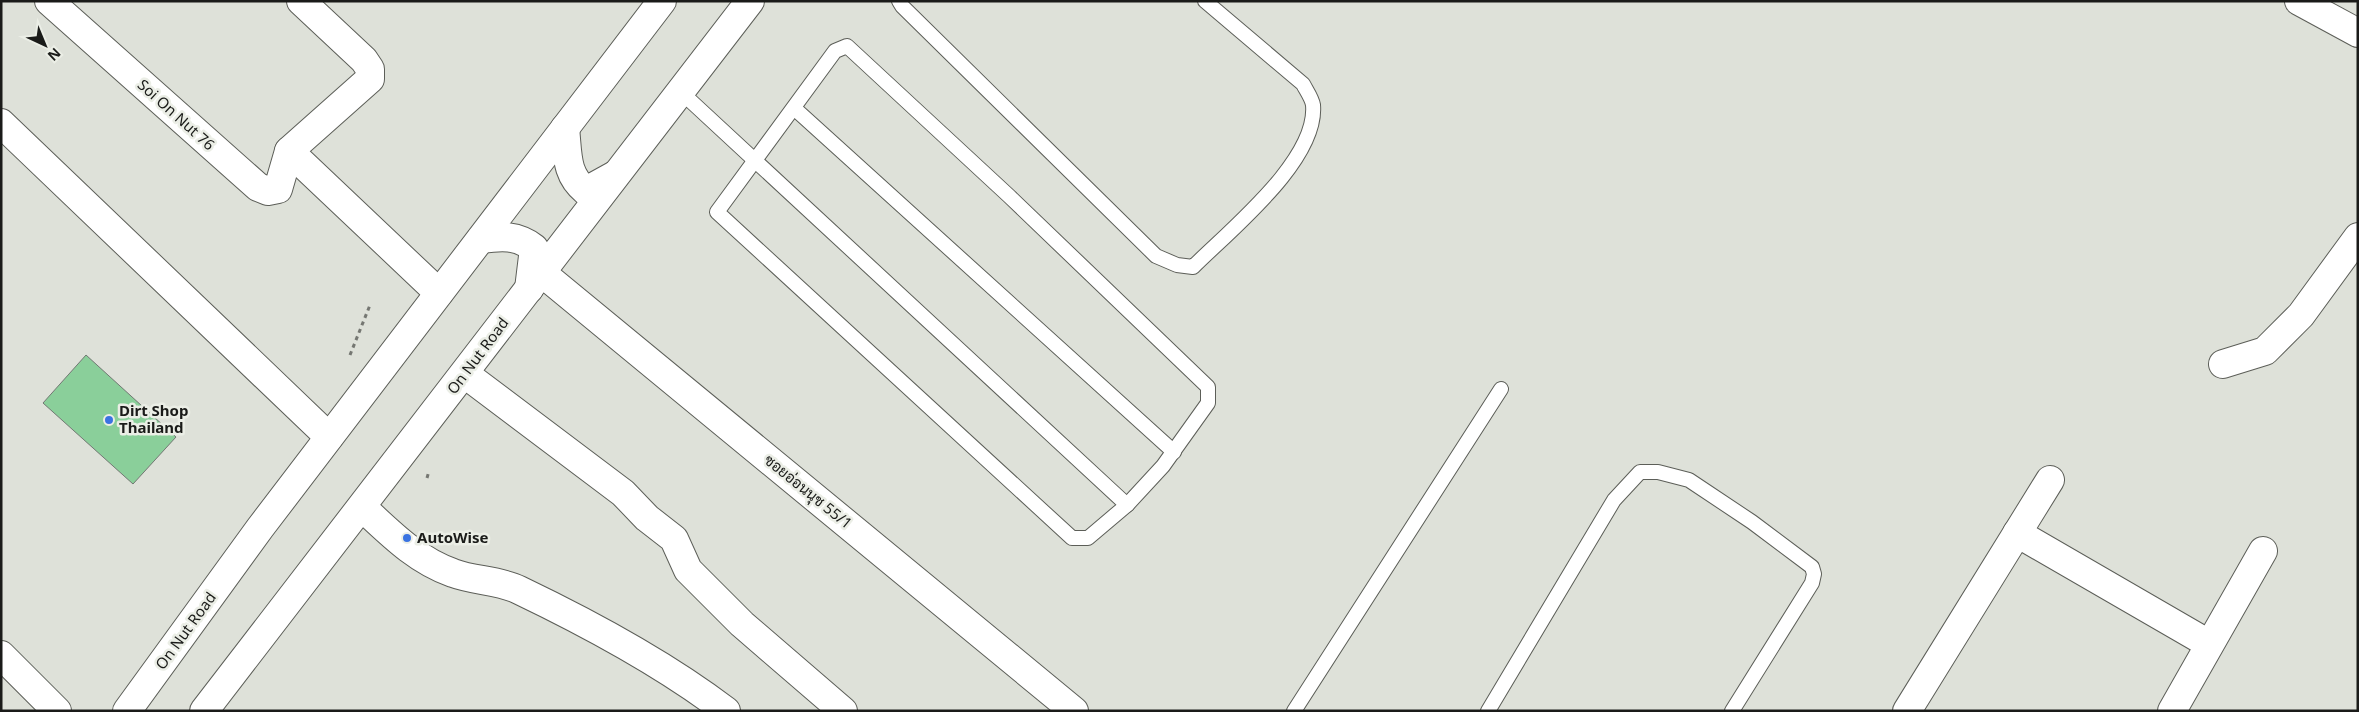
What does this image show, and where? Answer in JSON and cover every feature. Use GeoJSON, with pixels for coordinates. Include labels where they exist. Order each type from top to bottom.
{"type":"FeatureCollection","features":[{"type":"Feature","properties":{"kind":"street","name":"Soi On Nut 76"},"geometry":{"type":"LineString","coordinates":[[49,1],[262,190],[278,189],[289,151]]}},
{"type":"Feature","properties":{"kind":"street"},"geometry":{"type":"LineString","coordinates":[[301,1],[364,60],[371,73],[370,79],[289,151],[439,293]]}},
{"type":"Feature","properties":{"kind":"street","name":"On Nut Road"},"geometry":{"type":"LineString","coordinates":[[204,711],[750,1]]}},
{"type":"Feature","properties":{"kind":"street"},"geometry":{"type":"LineString","coordinates":[[2299,1],[2358,33]]}},
{"type":"Feature","properties":{"kind":"street","name":"On Nut Road"},"geometry":{"type":"LineString","coordinates":[[127,711],[329,437],[565,128],[656,4]]}},
{"type":"Feature","properties":{"kind":"street"},"geometry":{"type":"LineString","coordinates":[[1,123],[329,437]]}},
{"type":"Feature","properties":{"kind":"street"},"geometry":{"type":"LineString","coordinates":[[565,128],[569,167],[574,181],[586,191],[620,171]]}},
{"type":"Feature","properties":{"kind":"street"},"geometry":{"type":"LineString","coordinates":[[481,239],[505,236],[523,240],[534,248],[536,281]]}},
{"type":"Feature","properties":{"kind":"street"},"geometry":{"type":"LineString","coordinates":[[2223,364],[2265,351],[2301,315],[2358,237]]}},
{"type":"Feature","properties":{"kind":"street","name":"ซอยอ่อนนุช 55/1"},"geometry":{"type":"LineString","coordinates":[[536,281],[1074,711]]}},
{"type":"Feature","properties":{"kind":"street"},"geometry":{"type":"LineString","coordinates":[[465,374],[623,493],[647,518],[674,539],[688,570],[742,624],[843,711]]}},
{"type":"Feature","properties":{"kind":"street"},"geometry":{"type":"LineString","coordinates":[[1907,711],[2050,480]]}},
{"type":"Feature","properties":{"kind":"street"},"geometry":{"type":"LineString","coordinates":[[362,507],[417,557],[454,573],[517,589],[618,642],[707,696],[726,711]]}},
{"type":"Feature","properties":{"kind":"street"},"geometry":{"type":"LineString","coordinates":[[2018,533],[2209,644]]}},
{"type":"Feature","properties":{"kind":"street"},"geometry":{"type":"LineString","coordinates":[[2172,711],[2263,551]]}},
{"type":"Feature","properties":{"kind":"street"},"geometry":{"type":"LineString","coordinates":[[1,655],[57,711]]}},
{"type":"Feature","properties":{"kind":"lane"},"geometry":{"type":"LineString","coordinates":[[900,1],[902,6],[1156,256],[1177,265],[1193,266],[1287,173],[1300,152],[1312,119],[1313,103],[1303,84],[1204,1]]}},
{"type":"Feature","properties":{"kind":"lane"},"geometry":{"type":"LineString","coordinates":[[847,46],[1009,196],[1208,387],[1208,403],[1163,466],[1127,506],[1088,538],[1072,538],[717,212],[718,208],[754,161],[835,51],[847,46]]}},
{"type":"Feature","properties":{"kind":"lane"},"geometry":{"type":"LineString","coordinates":[[681,92],[1127,506]]}},
{"type":"Feature","properties":{"kind":"lane"},"geometry":{"type":"LineString","coordinates":[[794,108],[1174,452]]}},
{"type":"Feature","properties":{"kind":"lane"},"geometry":{"type":"LineString","coordinates":[[1294,711],[1501,389]]}},
{"type":"Feature","properties":{"kind":"lane"},"geometry":{"type":"LineString","coordinates":[[1488,711],[1614,500],[1640,472],[1658,472],[1690,480],[1752,522],[1812,567],[1814,574],[1812,583],[1732,711]]}},
{"type":"Feature","properties":{"kind":"path"},"geometry":{"type":"LineString","coordinates":[[348,360],[370,306]]}},
{"type":"Feature","properties":{"kind":"building","name":"Dirt Shop Thailand"},"geometry":{"type":"Polygon","coordinates":[[[86,355],[176,437],[133,484],[43,403],[86,355]]]}},
{"type":"Feature","properties":{"kind":"place","name":"Dirt Shop Thailand"},"geometry":{"type":"Point","coordinates":[109,420]}},
{"type":"Feature","properties":{"kind":"place","name":"AutoWise"},"geometry":{"type":"Point","coordinates":[407,538]}}]}
